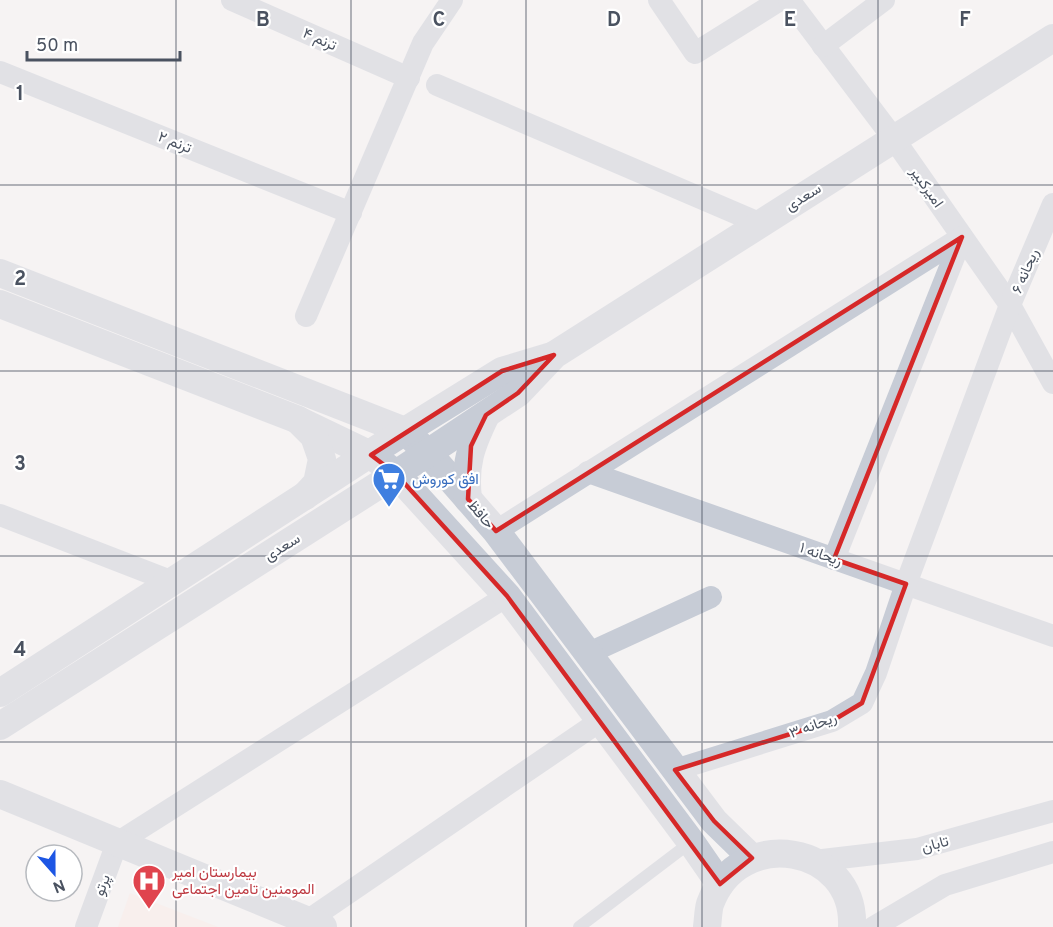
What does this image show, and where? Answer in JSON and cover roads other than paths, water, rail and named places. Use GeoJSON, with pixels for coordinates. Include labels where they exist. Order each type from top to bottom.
{"type":"FeatureCollection","features":[{"type":"Feature","properties":{"kind":"street","name":"ترنم ۴"},"geometry":{"type":"LineString","coordinates":[[232,0],[409,78]]}},
{"type":"Feature","properties":{"kind":"street"},"geometry":{"type":"LineString","coordinates":[[306,316],[423,43],[452,0]]}},
{"type":"Feature","properties":{"kind":"street"},"geometry":{"type":"LineString","coordinates":[[659,0],[695,53],[780,0]]}},
{"type":"Feature","properties":{"kind":"street","name":"امیرکبیر"},"geometry":{"type":"LineString","coordinates":[[789,0],[894,139],[1010,305],[1053,383]]}},
{"type":"Feature","properties":{"kind":"street"},"geometry":{"type":"LineString","coordinates":[[823,46],[884,0]]}},
{"type":"Feature","properties":{"kind":"street","name":"سعدی"},"geometry":{"type":"LineString","coordinates":[[0,726],[486,415],[518,393],[554,355],[1053,38]]}},
{"type":"Feature","properties":{"kind":"street","name":"ترنم ۲"},"geometry":{"type":"LineString","coordinates":[[0,72],[351,213]]}},
{"type":"Feature","properties":{"kind":"street"},"geometry":{"type":"LineString","coordinates":[[437,85],[761,224]]}},
{"type":"Feature","properties":{"kind":"street","name":"ریحانه ۶"},"geometry":{"type":"LineString","coordinates":[[906,584],[1010,305],[1053,204]]}},
{"type":"Feature","properties":{"kind":"street"},"geometry":{"type":"LineString","coordinates":[[496,531],[962,237]]}},
{"type":"Feature","properties":{"kind":"street"},"geometry":{"type":"LineString","coordinates":[[834,559],[962,237]]}},
{"type":"Feature","properties":{"kind":"street","name":"حافظ"},"geometry":{"type":"LineString","coordinates":[[0,273],[405,431],[428,453],[496,531],[714,821],[752,858]]}},
{"type":"Feature","properties":{"kind":"street"},"geometry":{"type":"LineString","coordinates":[[0,304],[296,419],[371,455],[396,474],[507,596],[720,884]]}},
{"type":"Feature","properties":{"kind":"street","name":"سعدی"},"geometry":{"type":"LineString","coordinates":[[2,689],[502,371],[554,355]]}},
{"type":"Feature","properties":{"kind":"street"},"geometry":{"type":"LineString","coordinates":[[468,499],[467,485],[471,447],[486,415]]}},
{"type":"Feature","properties":{"kind":"street"},"geometry":{"type":"LineString","coordinates":[[296,419],[314,436],[322,459],[317,483],[301,500]]}},
{"type":"Feature","properties":{"kind":"street","name":"ریحانه ۱"},"geometry":{"type":"LineString","coordinates":[[588,472],[1053,636]]}},
{"type":"Feature","properties":{"kind":"street"},"geometry":{"type":"LineString","coordinates":[[0,515],[173,582]]}},
{"type":"Feature","properties":{"kind":"street","name":"ریحانه ۳"},"geometry":{"type":"LineString","coordinates":[[675,770],[832,721],[862,703],[876,673],[906,584]]}},
{"type":"Feature","properties":{"kind":"street"},"geometry":{"type":"LineString","coordinates":[[117,843],[507,596]]}},
{"type":"Feature","properties":{"kind":"street"},"geometry":{"type":"LineString","coordinates":[[589,653],[711,597]]}},
{"type":"Feature","properties":{"kind":"street"},"geometry":{"type":"LineString","coordinates":[[0,794],[315,924],[600,721]]}},
{"type":"Feature","properties":{"kind":"street","name":"تابان"},"geometry":{"type":"LineString","coordinates":[[814,861],[917,849],[1053,811]]}},
{"type":"Feature","properties":{"kind":"street","name":"پرتو"},"geometry":{"type":"LineString","coordinates":[[86,927],[117,843]]}},
{"type":"Feature","properties":{"kind":"street"},"geometry":{"type":"LineString","coordinates":[[707,927],[709,906],[720,884],[734,869],[752,858],[773,853],[795,854],[814,861],[833,875],[846,894],[853,917],[852,927]]}},
{"type":"Feature","properties":{"kind":"street"},"geometry":{"type":"LineString","coordinates":[[874,927],[945,885],[1052,857]]}},
{"type":"Feature","properties":{"kind":"lane"},"geometry":{"type":"LineString","coordinates":[[579,927],[691,842]]}},
{"type":"Feature","properties":{"kind":"place","name":"افق کوروش"},"geometry":{"type":"Point","coordinates":[389,508]}},
{"type":"Feature","properties":{"kind":"place","name":"بیمارستان امیر المومنین تامین اجتماعی"},"geometry":{"type":"Point","coordinates":[149,910]}}]}
